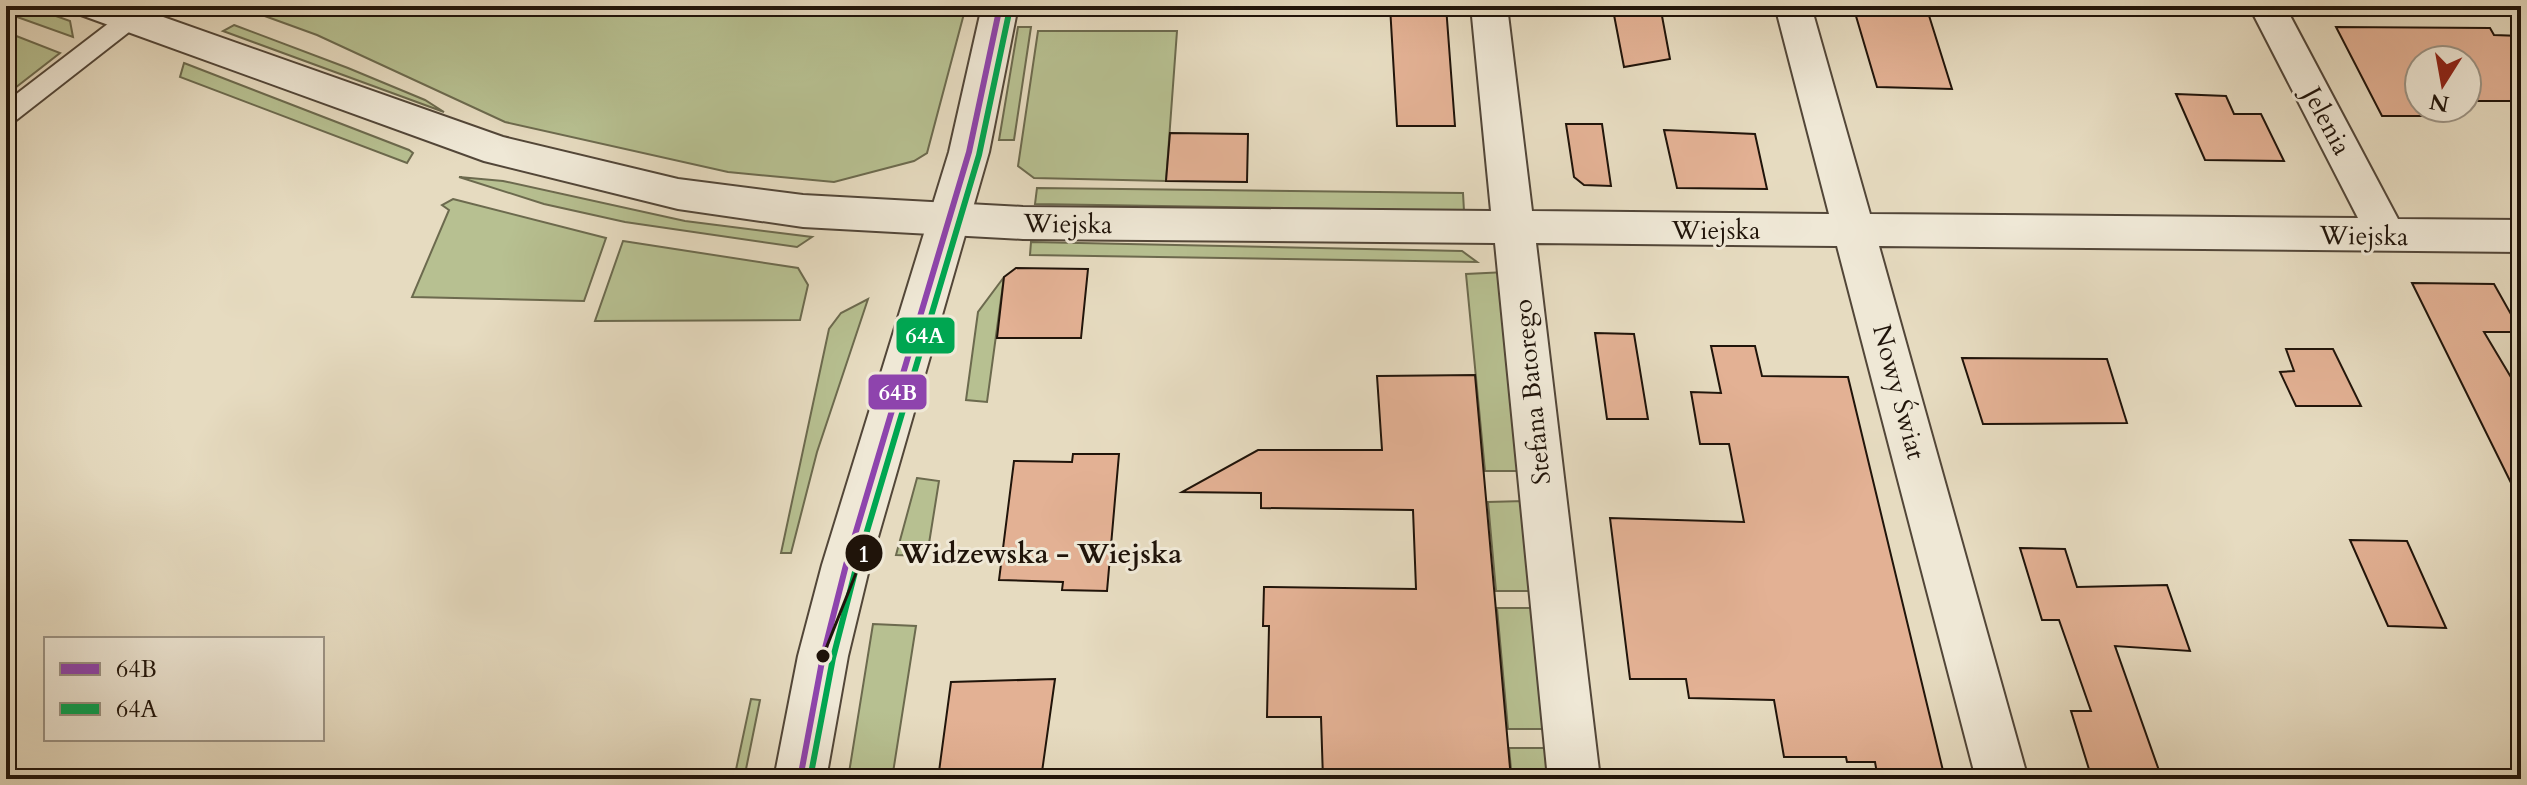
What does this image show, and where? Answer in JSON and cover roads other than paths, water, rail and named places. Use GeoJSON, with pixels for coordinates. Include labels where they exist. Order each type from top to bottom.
{"type":"FeatureCollection","features":[{"type":"Feature","properties":{"kind":"street"},"geometry":{"type":"LineString","coordinates":[[800,779],[823,656],[846,565],[969,152],[1000,6]]}},
{"type":"Feature","properties":{"kind":"street","name":"Stefana Batorego"},"geometry":{"type":"LineString","coordinates":[[1489,6],[1574,779]]}},
{"type":"Feature","properties":{"kind":"street","name":"Nowy Świat"},"geometry":{"type":"LineString","coordinates":[[1793,6],[2002,779]]}},
{"type":"Feature","properties":{"kind":"street","name":"Jelenia"},"geometry":{"type":"LineString","coordinates":[[2267,6],[2387,236]]}},
{"type":"Feature","properties":{"kind":"street","name":"Wiejska"},"geometry":{"type":"LineString","coordinates":[[112,13],[498,151],[678,194],[803,211],[946,221],[2504,237]]}},
{"type":"Feature","properties":{"kind":"lane"},"geometry":{"type":"LineString","coordinates":[[6,115],[112,13]]}},
{"type":"Feature","properties":{"kind":"place","name":"Widzewska - Wiejska"},"geometry":{"type":"Point","coordinates":[823,656]}}]}
